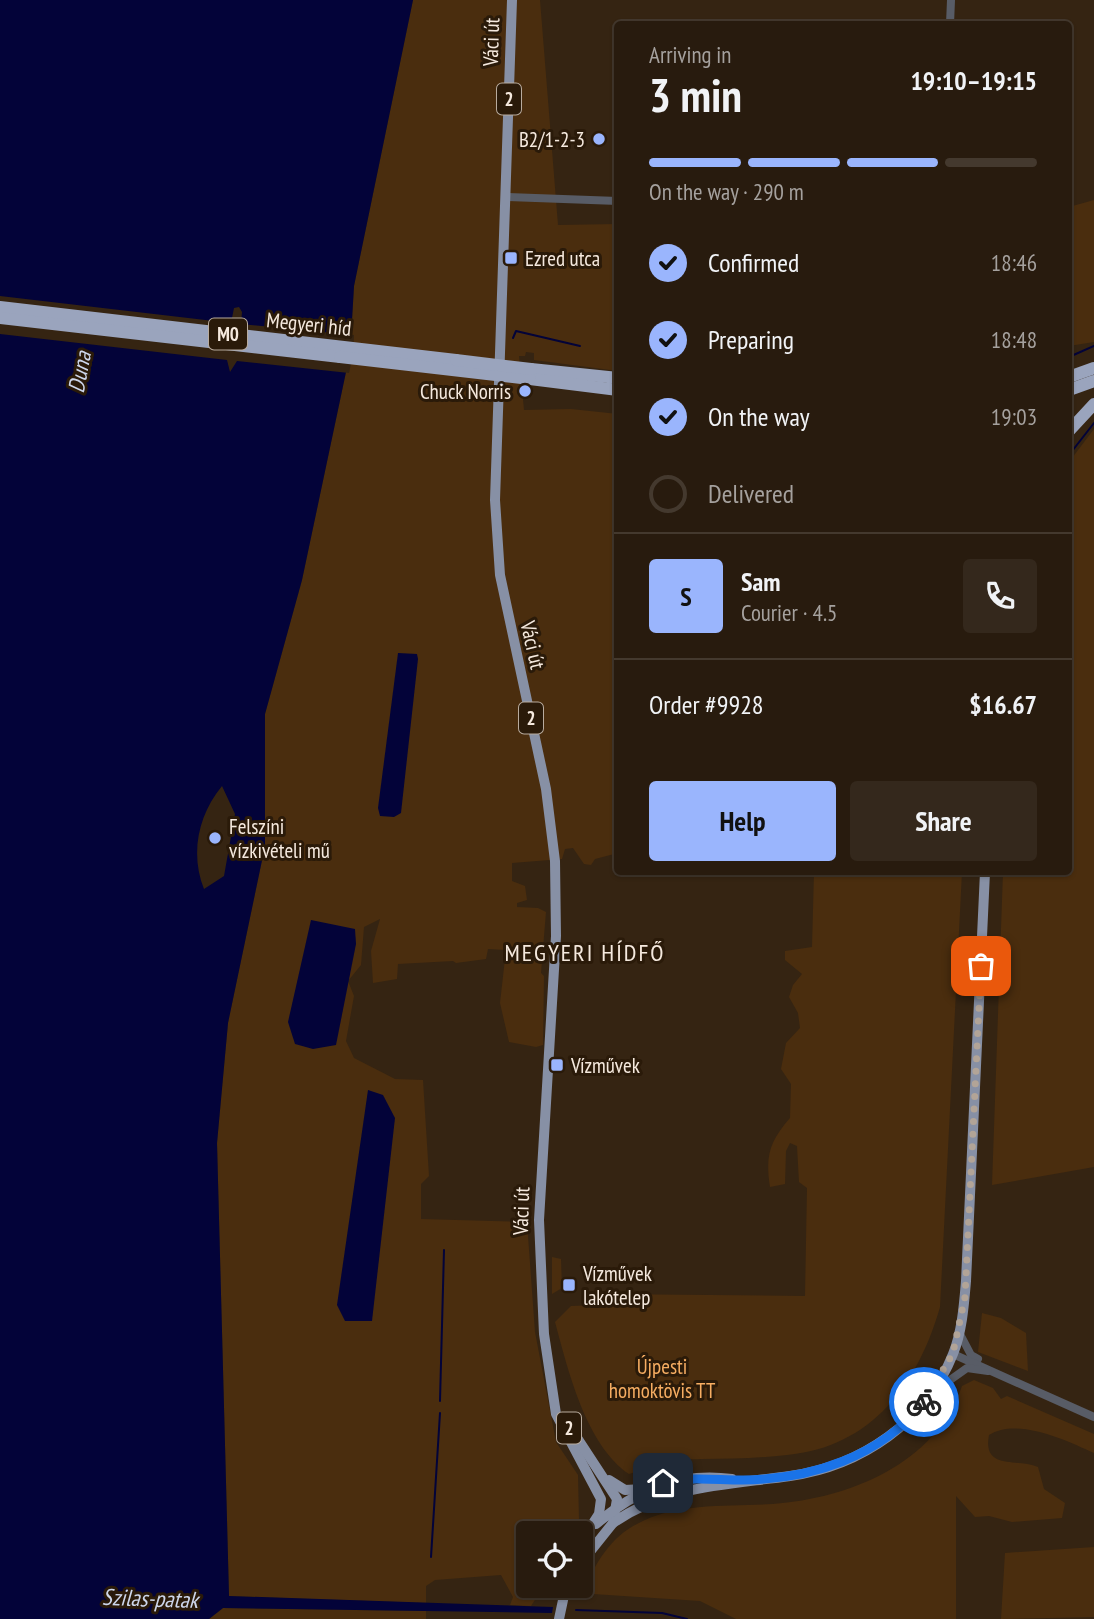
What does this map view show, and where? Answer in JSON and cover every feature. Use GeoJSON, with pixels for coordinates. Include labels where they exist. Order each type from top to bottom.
{"type":"FeatureCollection","features":[{"type":"Feature","properties":{"kind":"highway","name":"Megyeri híd"},"geometry":{"type":"LineString","coordinates":[[0,307],[530,374]]}},
{"type":"Feature","properties":{"kind":"highway","name":"Megyeri híd"},"geometry":{"type":"LineString","coordinates":[[0,318],[530,374]]}},
{"type":"Feature","properties":{"kind":"highway"},"geometry":{"type":"LineString","coordinates":[[1072,376],[1094,368]]}},
{"type":"Feature","properties":{"kind":"highway","name":"M0"},"geometry":{"type":"LineString","coordinates":[[530,374],[614,378]]}},
{"type":"Feature","properties":{"kind":"highway","name":"M0"},"geometry":{"type":"LineString","coordinates":[[530,374],[614,389]]}},
{"type":"Feature","properties":{"kind":"highway"},"geometry":{"type":"LineString","coordinates":[[1072,389],[1094,381]]}},
{"type":"Feature","properties":{"kind":"highway"},"geometry":{"type":"LineString","coordinates":[[1072,428],[1094,404]]}},
{"type":"Feature","properties":{"kind":"main road","name":"Váci út"},"geometry":{"type":"LineString","coordinates":[[512,0],[494,465],[496,527],[507,618],[546,789],[556,900],[540,1220],[541,1292],[551,1379],[570,1429],[595,1473],[614,1492],[617,1507]]}},
{"type":"Feature","properties":{"kind":"main road"},"geometry":{"type":"LineString","coordinates":[[593,1548],[613,1523],[633,1510],[673,1492],[741,1480],[804,1474],[859,1455],[893,1435],[932,1392],[953,1353],[966,1281],[985,875]]}},
{"type":"Feature","properties":{"kind":"main road","name":"Váci út"},"geometry":{"type":"LineString","coordinates":[[593,1523],[602,1506],[595,1473]]}},
{"type":"Feature","properties":{"kind":"main road"},"geometry":{"type":"LineString","coordinates":[[595,1473],[625,1490],[695,1478],[741,1480]]}},
{"type":"Feature","properties":{"kind":"main road"},"geometry":{"type":"LineString","coordinates":[[593,1527],[617,1507],[649,1488]]}},
{"type":"Feature","properties":{"kind":"main road"},"geometry":{"type":"LineString","coordinates":[[617,1507],[633,1510]]}},
{"type":"Feature","properties":{"kind":"main road"},"geometry":{"type":"LineString","coordinates":[[613,1523],[617,1507]]}},
{"type":"Feature","properties":{"kind":"main road"},"geometry":{"type":"LineString","coordinates":[[559,1619],[562,1598]]}},
{"type":"Feature","properties":{"kind":"street"},"geometry":{"type":"LineString","coordinates":[[950,21],[951,0]]}},
{"type":"Feature","properties":{"kind":"street"},"geometry":{"type":"LineString","coordinates":[[506,197],[614,201]]}},
{"type":"Feature","properties":{"kind":"street"},"geometry":{"type":"LineString","coordinates":[[959,1331],[961,1341],[971,1355],[998,1372]]}},
{"type":"Feature","properties":{"kind":"street"},"geometry":{"type":"LineString","coordinates":[[953,1353],[1094,1417]]}},
{"type":"Feature","properties":{"kind":"street"},"geometry":{"type":"LineString","coordinates":[[932,1392],[967,1368],[998,1372]]}},
{"type":"Feature","properties":{"kind":"green space"},"geometry":{"type":"Polygon","coordinates":[[[413,0],[540,0],[558,225],[614,224],[614,370],[534,360],[534,353],[526,352],[525,356],[519,356],[524,410],[571,409],[614,414],[614,854],[595,859],[591,865],[584,864],[573,848],[565,849],[562,859],[512,863],[512,881],[525,886],[527,900],[517,903],[517,907],[538,908],[546,912],[541,973],[544,976],[543,1045],[536,1047],[509,1042],[500,1003],[506,950],[488,949],[486,959],[456,963],[398,964],[397,979],[373,983],[371,951],[380,919],[364,927],[361,965],[348,981],[354,996],[346,1041],[354,1058],[395,1079],[423,1080],[429,1176],[421,1184],[421,1219],[527,1222],[535,1332],[556,1442],[578,1475],[579,1520],[516,1521],[516,1598],[536,1598],[531,1606],[510,1605],[513,1597],[501,1575],[435,1580],[426,1586],[426,1603],[229,1596],[217,1143],[228,1023],[265,846],[265,714],[302,580],[350,353],[354,286],[413,0]]]}},
{"type":"Feature","properties":{"kind":"green space"},"geometry":{"type":"Polygon","coordinates":[[[1094,200],[1094,342],[1072,346],[1072,206],[1094,200]]]}},
{"type":"Feature","properties":{"kind":"green space"},"geometry":{"type":"Polygon","coordinates":[[[1094,429],[1094,1167],[992,1185],[1003,875],[1072,875],[1072,458],[1094,429]]]}},
{"type":"Feature","properties":{"kind":"green space","name":"Újpesti homoktövis TT"},"geometry":{"type":"Polygon","coordinates":[[[814,875],[962,875],[940,1307],[931,1335],[904,1386],[887,1407],[867,1425],[844,1439],[817,1450],[787,1455],[734,1459],[675,1459],[629,1474],[601,1445],[590,1426],[573,1384],[555,1322],[571,1306],[598,1305],[599,1294],[805,1296],[807,1188],[799,1182],[797,1146],[790,1143],[786,1151],[785,1184],[770,1187],[768,1166],[774,1142],[790,1118],[791,1084],[781,1069],[786,1043],[800,1028],[798,1013],[789,997],[793,985],[802,974],[785,960],[785,951],[812,947],[814,875]]]}},
{"type":"Feature","properties":{"kind":"green space"},"geometry":{"type":"Polygon","coordinates":[[[552,1257],[561,1259],[562,1288],[552,1294],[552,1257]]]}},
{"type":"Feature","properties":{"kind":"green space"},"geometry":{"type":"Polygon","coordinates":[[[982,1313],[1001,1318],[1026,1333],[1028,1371],[978,1352],[982,1313]]]}},
{"type":"Feature","properties":{"kind":"green space"},"geometry":{"type":"Polygon","coordinates":[[[974,1380],[993,1388],[1001,1399],[1007,1396],[1094,1434],[1094,1453],[1056,1437],[1027,1429],[1000,1430],[989,1435],[988,1446],[996,1459],[1038,1467],[1044,1489],[1065,1503],[1062,1518],[1012,1522],[989,1516],[975,1517],[956,1496],[956,1619],[736,1619],[700,1601],[593,1594],[593,1572],[599,1560],[612,1543],[628,1529],[669,1512],[802,1500],[860,1485],[911,1456],[932,1436],[949,1413],[962,1386],[974,1380]]]}},
{"type":"Feature","properties":{"kind":"green space"},"geometry":{"type":"Polygon","coordinates":[[[1094,1547],[1094,1617],[1001,1619],[1005,1553],[1094,1547]]]}},
{"type":"Feature","properties":{"kind":"green space"},"geometry":{"type":"Polygon","coordinates":[[[223,1608],[426,1611],[426,1619],[209,1619],[223,1608]]]}},
{"type":"Feature","properties":{"kind":"water","name":"Duna"},"geometry":{"type":"Polygon","coordinates":[[[0,0],[413,0],[354,286],[350,353],[302,580],[265,714],[265,846],[228,1023],[217,1143],[229,1596],[553,1607],[552,1613],[223,1608],[209,1619],[0,1619],[0,0]],[[222,786],[207,809],[199,835],[198,862],[204,889],[224,876],[235,814],[222,786]]]}},
{"type":"Feature","properties":{"kind":"water"},"geometry":{"type":"Polygon","coordinates":[[[398,653],[417,654],[418,659],[401,813],[394,817],[380,816],[378,808],[398,653]]]}},
{"type":"Feature","properties":{"kind":"water"},"geometry":{"type":"Polygon","coordinates":[[[311,920],[355,929],[356,944],[336,1045],[313,1049],[295,1044],[288,1022],[311,920]]]}},
{"type":"Feature","properties":{"kind":"water"},"geometry":{"type":"Polygon","coordinates":[[[368,1090],[383,1095],[395,1118],[372,1321],[345,1321],[337,1305],[368,1090]]]}},
{"type":"Feature","properties":{"kind":"pier"},"geometry":{"type":"Polygon","coordinates":[[[0,296],[231,323],[234,308],[239,307],[242,312],[241,324],[354,335],[353,354],[349,373],[237,361],[230,372],[227,360],[0,334],[0,296]]]}},
{"type":"Feature","properties":{"kind":"waterway"},"geometry":{"type":"LineString","coordinates":[[513,338],[516,331],[580,346]]}},
{"type":"Feature","properties":{"kind":"waterway"},"geometry":{"type":"LineString","coordinates":[[1072,356],[1094,346]]}},
{"type":"Feature","properties":{"kind":"waterway"},"geometry":{"type":"LineString","coordinates":[[1072,451],[1094,423]]}},
{"type":"Feature","properties":{"kind":"waterway"},"geometry":{"type":"LineString","coordinates":[[440,1401],[444,1250]]}},
{"type":"Feature","properties":{"kind":"waterway"},"geometry":{"type":"LineString","coordinates":[[431,1557],[440,1413]]}},
{"type":"Feature","properties":{"kind":"waterway","name":"Szilas-patak"},"geometry":{"type":"LineString","coordinates":[[576,1610],[662,1613],[687,1619]]}},
{"type":"Feature","properties":{"kind":"way so far"},"geometry":{"type":"LineString","coordinates":[[924,1402],[953,1353],[965,1297],[981,966]]}},
{"type":"Feature","properties":{"kind":"place","name":"B2/1-2-3"},"geometry":{"type":"Point","coordinates":[599,139]}},
{"type":"Feature","properties":{"kind":"place","name":"Ezred utca"},"geometry":{"type":"Point","coordinates":[511,258]}},
{"type":"Feature","properties":{"kind":"place","name":"Chuck Norris"},"geometry":{"type":"Point","coordinates":[525,391]}},
{"type":"Feature","properties":{"kind":"place","name":"Felszíni vízkivételi mű"},"geometry":{"type":"Point","coordinates":[215,838]}},
{"type":"Feature","properties":{"kind":"place","name":"Vízművek"},"geometry":{"type":"Point","coordinates":[557,1065]}},
{"type":"Feature","properties":{"kind":"place","name":"Vízművek lakótelep"},"geometry":{"type":"Point","coordinates":[569,1285]}},
{"type":"Feature","properties":{"kind":"district","name":"MEGYERI HÍDFŐ"},"geometry":{"type":"Point","coordinates":[585,952]}},
{"type":"Feature","properties":{"kind":"route"},"geometry":{"type":"LineString","coordinates":[[663,1483],[714,1477],[741,1480],[788,1477],[824,1469],[859,1455],[893,1435],[924,1402]]}}]}
